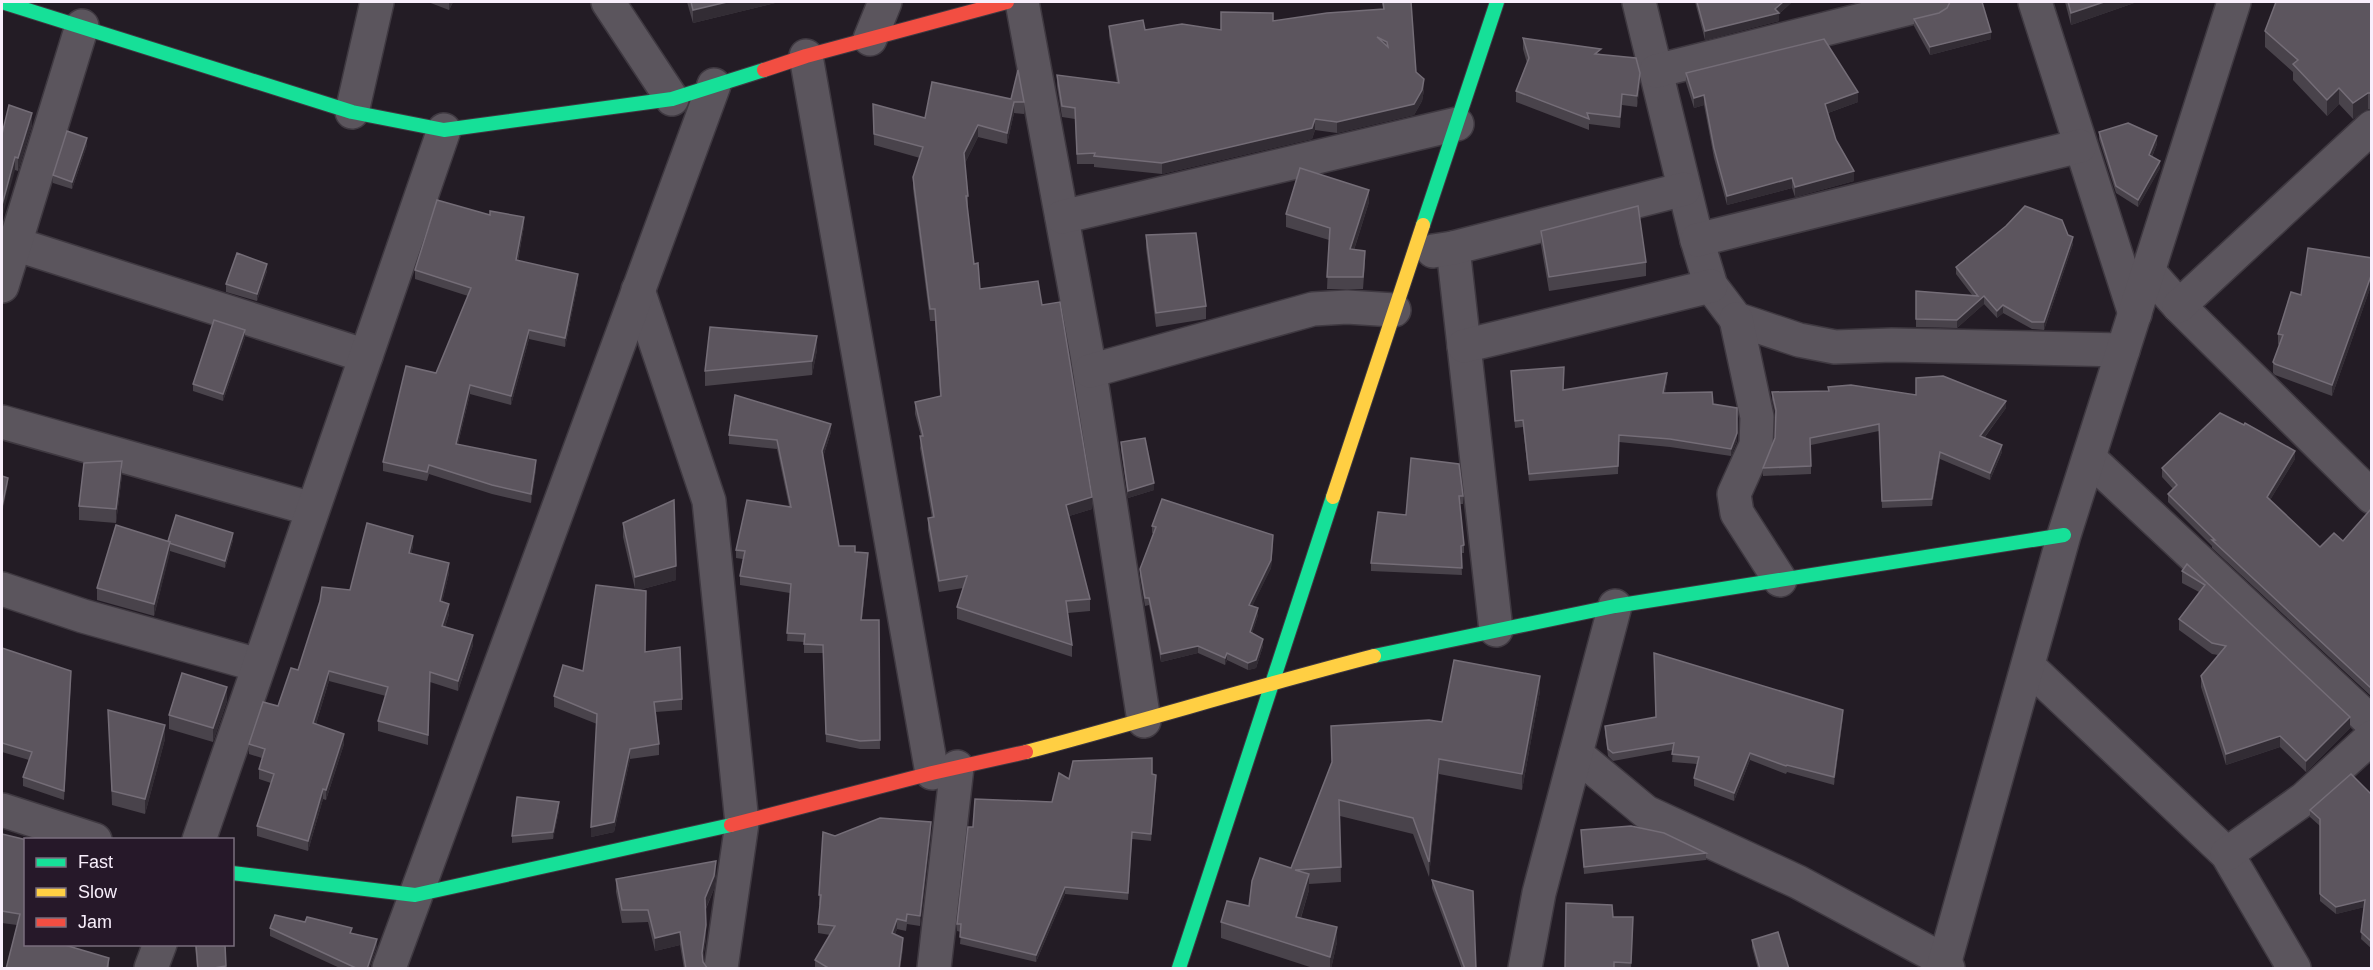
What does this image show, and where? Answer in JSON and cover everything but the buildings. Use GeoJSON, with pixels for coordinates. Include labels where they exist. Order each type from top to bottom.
{"type":"FeatureCollection","features":[{"type":"Feature","properties":{"kind":"street"},"geometry":{"type":"LineString","coordinates":[[2,2],[352,111],[444,130],[672,99],[806,56],[1007,2]]}},
{"type":"Feature","properties":{"kind":"street"},"geometry":{"type":"LineString","coordinates":[[352,111],[376,2]]}},
{"type":"Feature","properties":{"kind":"street"},"geometry":{"type":"LineString","coordinates":[[608,2],[672,99]]}},
{"type":"Feature","properties":{"kind":"street"},"geometry":{"type":"LineString","coordinates":[[870,39],[885,2]]}},
{"type":"Feature","properties":{"kind":"street"},"geometry":{"type":"LineString","coordinates":[[1022,2],[1090,371],[1144,721]]}},
{"type":"Feature","properties":{"kind":"street"},"geometry":{"type":"LineString","coordinates":[[1179,969],[1271,683],[1497,2]]}},
{"type":"Feature","properties":{"kind":"street"},"geometry":{"type":"LineString","coordinates":[[1639,2],[1697,240],[1711,286],[1736,319],[1757,417],[1756,445],[1734,494],[1737,513],[1780,580]]}},
{"type":"Feature","properties":{"kind":"street"},"geometry":{"type":"LineString","coordinates":[[1656,71],[1934,2]]}},
{"type":"Feature","properties":{"kind":"street"},"geometry":{"type":"LineString","coordinates":[[2034,2],[2135,314]]}},
{"type":"Feature","properties":{"kind":"street"},"geometry":{"type":"LineString","coordinates":[[1576,754],[1646,812],[1798,882],[1945,966],[2064,535],[2234,2]]}},
{"type":"Feature","properties":{"kind":"street"},"geometry":{"type":"LineString","coordinates":[[2,286],[82,26]]}},
{"type":"Feature","properties":{"kind":"street"},"geometry":{"type":"LineString","coordinates":[[806,56],[944,770],[934,969]]}},
{"type":"Feature","properties":{"kind":"street"},"geometry":{"type":"LineString","coordinates":[[389,969],[714,85]]}},
{"type":"Feature","properties":{"kind":"street"},"geometry":{"type":"LineString","coordinates":[[1062,216],[1457,124]]}},
{"type":"Feature","properties":{"kind":"street"},"geometry":{"type":"LineString","coordinates":[[200,838],[444,130]]}},
{"type":"Feature","properties":{"kind":"street"},"geometry":{"type":"LineString","coordinates":[[2179,306],[2366,144]]}},
{"type":"Feature","properties":{"kind":"street"},"geometry":{"type":"LineString","coordinates":[[1697,240],[2080,146]]}},
{"type":"Feature","properties":{"kind":"street"},"geometry":{"type":"LineString","coordinates":[[1412,255],[1453,248],[1684,189]]}},
{"type":"Feature","properties":{"kind":"street"},"geometry":{"type":"LineString","coordinates":[[15,244],[366,356]]}},
{"type":"Feature","properties":{"kind":"street"},"geometry":{"type":"LineString","coordinates":[[1453,248],[1496,630]]}},
{"type":"Feature","properties":{"kind":"street"},"geometry":{"type":"LineString","coordinates":[[2148,271],[2179,306],[2372,497]]}},
{"type":"Feature","properties":{"kind":"street"},"geometry":{"type":"LineString","coordinates":[[1464,346],[1711,286]]}},
{"type":"Feature","properties":{"kind":"street"},"geometry":{"type":"LineString","coordinates":[[638,290],[709,501],[742,823],[721,969]]}},
{"type":"Feature","properties":{"kind":"street"},"geometry":{"type":"LineString","coordinates":[[1090,371],[1313,309],[1347,307],[1394,310]]}},
{"type":"Feature","properties":{"kind":"street"},"geometry":{"type":"LineString","coordinates":[[1736,319],[1799,340],[1835,347],[1892,345],[2123,350]]}},
{"type":"Feature","properties":{"kind":"street"},"geometry":{"type":"LineString","coordinates":[[2,422],[312,509]]}},
{"type":"Feature","properties":{"kind":"street"},"geometry":{"type":"LineString","coordinates":[[2089,458],[2372,723]]}},
{"type":"Feature","properties":{"kind":"street"},"geometry":{"type":"LineString","coordinates":[[234,873],[415,895],[742,823],[1144,721],[1271,683],[1385,653],[1615,606],[2064,535]]}},
{"type":"Feature","properties":{"kind":"street"},"geometry":{"type":"LineString","coordinates":[[2,589],[83,616],[258,665]]}},
{"type":"Feature","properties":{"kind":"street"},"geometry":{"type":"LineString","coordinates":[[1525,969],[1539,892],[1615,606]]}},
{"type":"Feature","properties":{"kind":"street"},"geometry":{"type":"LineString","coordinates":[[2028,666],[2227,854],[2294,969]]}},
{"type":"Feature","properties":{"kind":"street"},"geometry":{"type":"LineString","coordinates":[[2227,854],[2304,799],[2372,737]]}},
{"type":"Feature","properties":{"kind":"street"},"geometry":{"type":"LineString","coordinates":[[2,810],[89,838]]}},
{"type":"Feature","properties":{"kind":"street"},"geometry":{"type":"LineString","coordinates":[[151,969],[160,946]]}},
{"type":"Feature","properties":{"kind":"traffic: fast"},"geometry":{"type":"LineString","coordinates":[[2,2],[352,112],[444,130],[672,99],[764,70]]}},
{"type":"Feature","properties":{"kind":"traffic: fast"},"geometry":{"type":"LineString","coordinates":[[1423,225],[1497,2]]}},
{"type":"Feature","properties":{"kind":"traffic: fast"},"geometry":{"type":"LineString","coordinates":[[1179,968],[1333,497]]}},
{"type":"Feature","properties":{"kind":"traffic: fast"},"geometry":{"type":"LineString","coordinates":[[1374,656],[1615,606],[2064,535]]}},
{"type":"Feature","properties":{"kind":"traffic: fast"},"geometry":{"type":"LineString","coordinates":[[234,873],[415,895],[731,825]]}},
{"type":"Feature","properties":{"kind":"traffic: slow"},"geometry":{"type":"LineString","coordinates":[[1333,497],[1423,225]]}},
{"type":"Feature","properties":{"kind":"traffic: slow"},"geometry":{"type":"LineString","coordinates":[[1026,752],[1374,656]]}},
{"type":"Feature","properties":{"kind":"traffic: jam"},"geometry":{"type":"LineString","coordinates":[[764,70],[806,56],[1007,2]]}},
{"type":"Feature","properties":{"kind":"traffic: jam"},"geometry":{"type":"LineString","coordinates":[[731,825],[932,773],[1026,752]]}}]}
